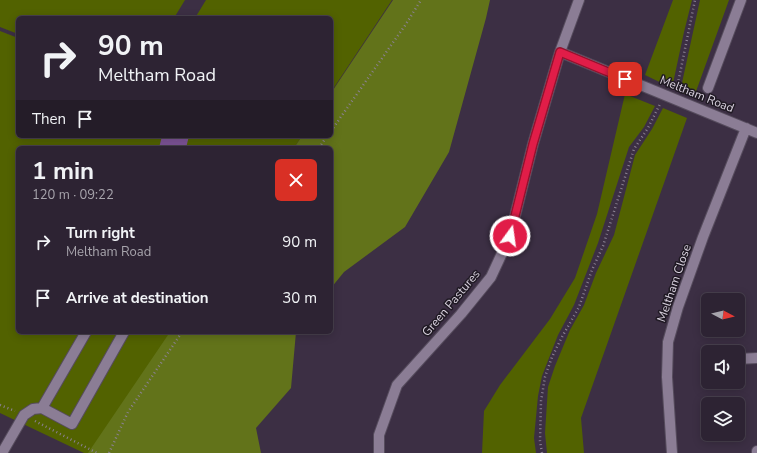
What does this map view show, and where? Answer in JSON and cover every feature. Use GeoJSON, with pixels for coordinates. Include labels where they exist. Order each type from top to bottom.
{"type":"FeatureCollection","features":[{"type":"Feature","properties":{"kind":"street","name":"Green Pastures"},"geometry":{"type":"LineString","coordinates":[[379,453],[380,435],[397,385],[461,314],[491,277],[510,236],[533,144],[560,52],[579,0]]}},
{"type":"Feature","properties":{"kind":"street"},"geometry":{"type":"LineString","coordinates":[[708,88],[741,0]]}},
{"type":"Feature","properties":{"kind":"street","name":"Meltham Road"},"geometry":{"type":"LineString","coordinates":[[560,52],[757,133]]}},
{"type":"Feature","properties":{"kind":"street","name":"Meltham Close"},"geometry":{"type":"LineString","coordinates":[[672,453],[667,377],[668,342],[680,300],[746,128]]}},
{"type":"Feature","properties":{"kind":"street"},"geometry":{"type":"LineString","coordinates":[[42,408],[85,334]]}},
{"type":"Feature","properties":{"kind":"street"},"geometry":{"type":"LineString","coordinates":[[2,453],[24,415],[33,409],[42,408],[72,424],[123,334]]}},
{"type":"Feature","properties":{"kind":"street"},"geometry":{"type":"LineString","coordinates":[[745,359],[757,358]]}},
{"type":"Feature","properties":{"kind":"path"},"geometry":{"type":"LineString","coordinates":[[333,128],[406,24],[421,0]]}},
{"type":"Feature","properties":{"kind":"path"},"geometry":{"type":"LineString","coordinates":[[674,99],[695,0]]}},
{"type":"Feature","properties":{"kind":"path"},"geometry":{"type":"LineString","coordinates":[[542,453],[540,441],[541,402],[545,377],[552,357],[579,307],[592,270],[603,246],[634,149],[648,128],[664,95]]}},
{"type":"Feature","properties":{"kind":"path"},"geometry":{"type":"LineString","coordinates":[[109,453],[128,412],[181,334]]}},
{"type":"Feature","properties":{"kind":"path"},"geometry":{"type":"LineString","coordinates":[[0,405],[24,415],[97,453]]}},
{"type":"Feature","properties":{"kind":"green space"},"geometry":{"type":"Polygon","coordinates":[[[0,0],[185,0],[175,16],[16,16],[16,33],[0,27],[0,0]]]}},
{"type":"Feature","properties":{"kind":"green space"},"geometry":{"type":"Polygon","coordinates":[[[206,0],[392,0],[333,89],[333,16],[196,16],[206,0]]]}},
{"type":"Feature","properties":{"kind":"green space"},"geometry":{"type":"Polygon","coordinates":[[[393,0],[490,0],[449,152],[405,227],[344,272],[333,286],[333,146],[295,146],[301,138],[333,138],[333,90],[393,0]]]}},
{"type":"Feature","properties":{"kind":"green space"},"geometry":{"type":"Polygon","coordinates":[[[673,0],[692,0],[672,88],[645,75],[673,0]]]}},
{"type":"Feature","properties":{"kind":"green space"},"geometry":{"type":"Polygon","coordinates":[[[700,0],[729,0],[694,97],[680,92],[700,0]]]}},
{"type":"Feature","properties":{"kind":"green space"},"geometry":{"type":"Polygon","coordinates":[[[0,31],[16,37],[16,138],[301,138],[295,146],[16,146],[16,334],[171,334],[91,453],[84,453],[0,413],[0,31]]]}},
{"type":"Feature","properties":{"kind":"green space"},"geometry":{"type":"Polygon","coordinates":[[[625,94],[655,106],[644,127],[629,147],[598,243],[574,305],[558,335],[542,376],[538,396],[534,438],[536,453],[482,453],[484,411],[500,385],[550,319],[575,278],[597,214],[625,94]]]}},
{"type":"Feature","properties":{"kind":"green space"},"geometry":{"type":"Polygon","coordinates":[[[663,108],[687,118],[581,418],[584,453],[547,453],[545,433],[548,387],[555,366],[570,330],[584,305],[596,273],[614,235],[635,155],[652,129],[663,108]]]}},
{"type":"Feature","properties":{"kind":"green space"},"geometry":{"type":"Polygon","coordinates":[[[169,334],[296,334],[291,388],[256,428],[261,453],[88,453],[169,334]]]}},
{"type":"Feature","properties":{"kind":"building"},"geometry":{"type":"Polygon","coordinates":[[[162,138],[188,138],[186,146],[160,146],[162,138]]]}},
{"type":"Feature","properties":{"kind":"route"},"geometry":{"type":"LineString","coordinates":[[510,236],[533,144],[560,52],[625,79]]}}]}
